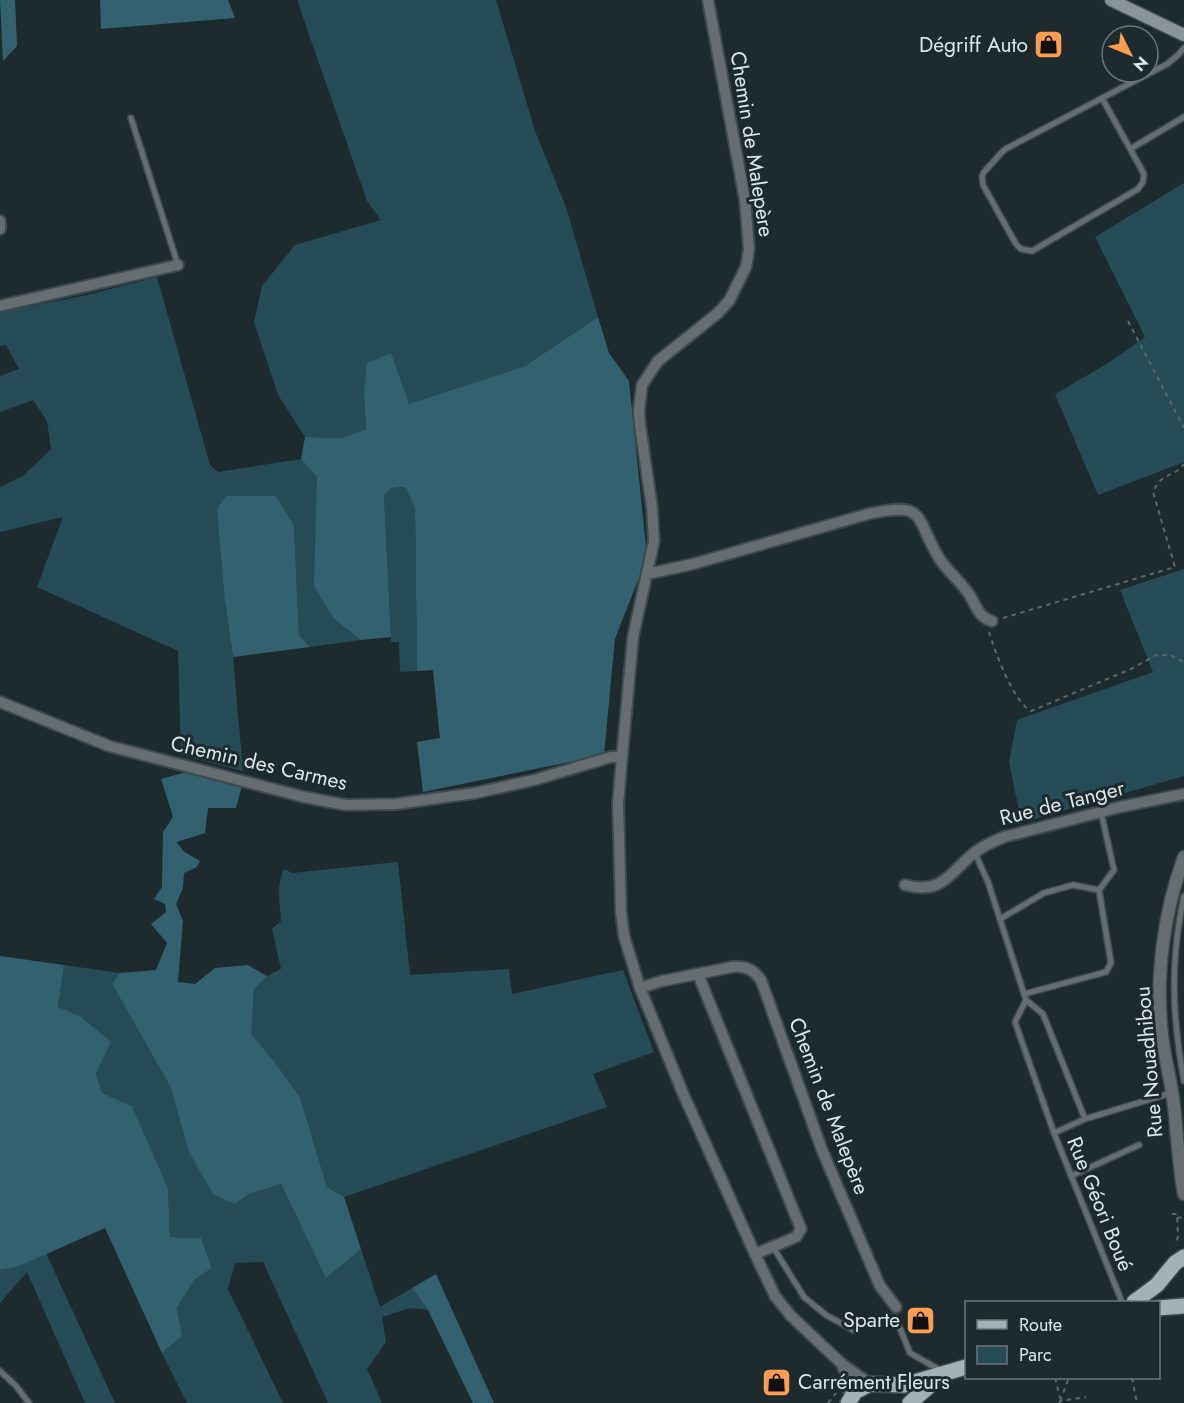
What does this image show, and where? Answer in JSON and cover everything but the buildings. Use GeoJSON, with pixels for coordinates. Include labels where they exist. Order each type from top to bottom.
{"type":"FeatureCollection","features":[{"type":"Feature","properties":{"kind":"main road"},"geometry":{"type":"LineString","coordinates":[[1111,0],[1184,35]]}},
{"type":"Feature","properties":{"kind":"main road"},"geometry":{"type":"LineString","coordinates":[[1135,1301],[1156,1285],[1175,1263],[1184,1257]]}},
{"type":"Feature","properties":{"kind":"main road"},"geometry":{"type":"LineString","coordinates":[[1160,1308],[1184,1306]]}},
{"type":"Feature","properties":{"kind":"main road"},"geometry":{"type":"LineString","coordinates":[[844,1399],[855,1392],[877,1384],[904,1385],[965,1367]]}},
{"type":"Feature","properties":{"kind":"main road"},"geometry":{"type":"LineString","coordinates":[[910,1403],[944,1373]]}},
{"type":"Feature","properties":{"kind":"main road"},"geometry":{"type":"LineString","coordinates":[[877,1384],[897,1395],[901,1403]]}},
{"type":"Feature","properties":{"kind":"street","name":"Chemin de Malepère"},"geometry":{"type":"LineString","coordinates":[[708,0],[745,200],[749,249],[746,267],[729,301],[718,313],[658,360],[642,385],[640,425],[654,530],[633,637],[618,804],[621,911],[624,936],[640,988],[682,1091],[776,1296],[791,1316],[842,1364],[877,1384]]}},
{"type":"Feature","properties":{"kind":"street"},"geometry":{"type":"LineString","coordinates":[[0,221],[0,229]]}},
{"type":"Feature","properties":{"kind":"street"},"geometry":{"type":"LineString","coordinates":[[0,306],[178,265]]}},
{"type":"Feature","properties":{"kind":"street"},"geometry":{"type":"LineString","coordinates":[[647,574],[693,564],[868,514],[890,509],[906,510],[915,513],[922,522],[938,556],[952,577],[968,593],[985,619],[992,621]]}},
{"type":"Feature","properties":{"kind":"street","name":"Chemin des Carmes"},"geometry":{"type":"LineString","coordinates":[[0,702],[109,746],[304,797],[346,805],[408,803],[475,793],[534,780],[611,757],[622,757]]}},
{"type":"Feature","properties":{"kind":"street","name":"Rue de Tanger"},"geometry":{"type":"LineString","coordinates":[[905,885],[919,889],[939,884],[975,853],[1004,837],[1184,794]]}},
{"type":"Feature","properties":{"kind":"street"},"geometry":{"type":"LineString","coordinates":[[1173,797],[1184,802]]}},
{"type":"Feature","properties":{"kind":"street","name":"Rue Nouadhibou"},"geometry":{"type":"LineString","coordinates":[[1184,857],[1168,916],[1161,975],[1162,1032],[1184,1194]]}},
{"type":"Feature","properties":{"kind":"street","name":"Chemin de Malepère"},"geometry":{"type":"LineString","coordinates":[[640,988],[662,981],[742,966],[755,972],[761,980],[822,1150],[880,1286],[895,1312]]}},
{"type":"Feature","properties":{"kind":"street"},"geometry":{"type":"LineString","coordinates":[[698,974],[801,1229],[796,1237],[755,1254]]}},
{"type":"Feature","properties":{"kind":"street"},"geometry":{"type":"LineString","coordinates":[[842,1364],[846,1376],[844,1399]]}},
{"type":"Feature","properties":{"kind":"lane"},"geometry":{"type":"LineString","coordinates":[[1102,98],[1132,148],[1144,174],[1143,182],[1138,189],[1032,251],[1021,249],[983,185],[984,172],[1013,145],[1173,60],[1184,48]]}},
{"type":"Feature","properties":{"kind":"lane"},"geometry":{"type":"LineString","coordinates":[[1132,148],[1184,117]]}},
{"type":"Feature","properties":{"kind":"lane"},"geometry":{"type":"LineString","coordinates":[[131,118],[178,265]]}},
{"type":"Feature","properties":{"kind":"lane"},"geometry":{"type":"LineString","coordinates":[[1025,997],[1106,972],[1111,963],[1099,890],[1114,870],[1101,812]]}},
{"type":"Feature","properties":{"kind":"lane"},"geometry":{"type":"LineString","coordinates":[[975,853],[988,882],[1025,997],[1043,1014],[1085,1119]]}},
{"type":"Feature","properties":{"kind":"lane"},"geometry":{"type":"LineString","coordinates":[[1000,919],[1044,893],[1073,885],[1099,890]]}},
{"type":"Feature","properties":{"kind":"lane","name":"Rue Nouadhibou"},"geometry":{"type":"LineString","coordinates":[[1184,896],[1175,942],[1173,968],[1184,1081]]}},
{"type":"Feature","properties":{"kind":"lane"},"geometry":{"type":"LineString","coordinates":[[1025,997],[1015,1022],[1054,1133]]}},
{"type":"Feature","properties":{"kind":"lane","name":"Rue Géori Boué"},"geometry":{"type":"LineString","coordinates":[[1122,1301],[1054,1133],[1085,1119],[1172,1093]]}},
{"type":"Feature","properties":{"kind":"lane"},"geometry":{"type":"LineString","coordinates":[[1071,1176],[1139,1145]]}},
{"type":"Feature","properties":{"kind":"lane"},"geometry":{"type":"LineString","coordinates":[[773,1247],[804,1297],[826,1316],[855,1331]]}},
{"type":"Feature","properties":{"kind":"lane"},"geometry":{"type":"LineString","coordinates":[[895,1312],[910,1353],[944,1373]]}},
{"type":"Feature","properties":{"kind":"lane"},"geometry":{"type":"LineString","coordinates":[[0,1371],[16,1386],[28,1403]]}},
{"type":"Feature","properties":{"kind":"path"},"geometry":{"type":"LineString","coordinates":[[1128,321],[1184,428]]}},
{"type":"Feature","properties":{"kind":"path"},"geometry":{"type":"LineString","coordinates":[[1184,464],[1159,480],[1153,492],[1175,567],[992,621],[988,628],[1019,701],[1031,711],[1131,669],[1156,655],[1170,655],[1184,662]]}},
{"type":"Feature","properties":{"kind":"path"},"geometry":{"type":"LineString","coordinates":[[1172,1214],[1184,1217]]}},
{"type":"Feature","properties":{"kind":"path"},"geometry":{"type":"LineString","coordinates":[[1055,1379],[1060,1402]]}},
{"type":"Feature","properties":{"kind":"path"},"geometry":{"type":"LineString","coordinates":[[1060,1402],[1068,1379]]}},
{"type":"Feature","properties":{"kind":"path"},"geometry":{"type":"LineString","coordinates":[[1132,1379],[1137,1403]]}},
{"type":"Feature","properties":{"kind":"path"},"geometry":{"type":"LineString","coordinates":[[1060,1402],[1086,1397]]}},
{"type":"Feature","properties":{"kind":"path"},"geometry":{"type":"LineString","coordinates":[[828,1403],[844,1399]]}},
{"type":"Feature","properties":{"kind":"green space"},"geometry":{"type":"Polygon","coordinates":[[[297,0],[496,0],[535,131],[566,207],[598,317],[525,366],[408,405],[391,353],[364,395],[366,429],[343,438],[305,437],[278,395],[254,322],[262,286],[295,245],[381,220],[367,201],[297,0]]]}},
{"type":"Feature","properties":{"kind":"green space"},"geometry":{"type":"Polygon","coordinates":[[[1184,183],[1184,462],[1098,495],[1055,394],[1110,362],[1145,337],[1095,237],[1184,183]]]}},
{"type":"Feature","properties":{"kind":"green space"},"geometry":{"type":"Polygon","coordinates":[[[157,277],[210,465],[218,472],[301,459],[317,477],[317,500],[334,619],[361,640],[310,647],[299,635],[294,526],[225,601],[233,657],[243,771],[181,755],[178,651],[37,587],[63,517],[0,532],[0,487],[23,476],[51,449],[47,421],[33,400],[0,412],[0,376],[19,369],[6,345],[0,346],[0,312],[87,295],[157,277]]]}},
{"type":"Feature","properties":{"kind":"green space"},"geometry":{"type":"Polygon","coordinates":[[[405,487],[415,508],[417,671],[400,672],[399,642],[391,642],[384,495],[392,488],[405,487]]]}},
{"type":"Feature","properties":{"kind":"green space"},"geometry":{"type":"Polygon","coordinates":[[[1184,569],[1184,776],[1024,822],[1019,811],[1009,762],[1017,720],[1153,672],[1120,590],[1184,569]]]}},
{"type":"Feature","properties":{"kind":"green space"},"geometry":{"type":"Polygon","coordinates":[[[398,862],[410,975],[509,969],[512,994],[623,970],[654,1052],[593,1074],[607,1107],[344,1197],[327,1187],[300,1097],[274,1061],[250,1034],[254,989],[267,976],[281,969],[272,929],[281,921],[279,888],[284,869],[292,873],[398,862]]]}},
{"type":"Feature","properties":{"kind":"green space"},"geometry":{"type":"Polygon","coordinates":[[[64,965],[120,973],[112,984],[171,1088],[188,1150],[235,1204],[249,1194],[281,1184],[326,1277],[361,1249],[380,1307],[412,1288],[428,1310],[410,1308],[382,1317],[386,1342],[367,1369],[382,1403],[328,1403],[263,1262],[235,1263],[228,1289],[283,1403],[187,1403],[162,1353],[182,1336],[177,1308],[194,1280],[212,1268],[201,1238],[170,1237],[168,1188],[132,1106],[102,1093],[96,1073],[58,1007],[64,965]]]}},
{"type":"Feature","properties":{"kind":"green space"},"geometry":{"type":"Polygon","coordinates":[[[46,1253],[115,1403],[85,1403],[27,1272],[0,1303],[0,1270],[17,1267],[46,1253]]]}},
{"type":"Feature","properties":{"kind":"shaded area"},"geometry":{"type":"Polygon","coordinates":[[[0,0],[15,0],[17,46],[3,61],[0,0]]]}},
{"type":"Feature","properties":{"kind":"shaded area"},"geometry":{"type":"Polygon","coordinates":[[[100,0],[228,0],[235,18],[101,29],[100,0]]]}},
{"type":"Feature","properties":{"kind":"shaded area"},"geometry":{"type":"Polygon","coordinates":[[[598,317],[609,353],[629,381],[647,557],[615,639],[604,755],[423,792],[417,742],[440,738],[433,670],[417,671],[415,508],[405,487],[392,488],[384,495],[391,637],[361,640],[334,619],[314,586],[317,477],[301,459],[305,437],[343,438],[366,429],[364,395],[367,363],[391,353],[409,404],[525,366],[598,317]]]}},
{"type":"Feature","properties":{"kind":"shaded area"},"geometry":{"type":"Polygon","coordinates":[[[226,496],[276,496],[294,526],[299,635],[310,647],[233,657],[225,601],[217,509],[226,496]]]}},
{"type":"Feature","properties":{"kind":"shaded area"},"geometry":{"type":"Polygon","coordinates":[[[197,769],[242,786],[236,808],[208,808],[205,833],[177,842],[183,851],[200,861],[197,867],[184,873],[183,888],[176,904],[183,921],[178,982],[195,984],[215,968],[248,965],[267,976],[254,989],[251,1034],[300,1097],[327,1187],[344,1197],[361,1249],[326,1278],[281,1184],[249,1194],[235,1204],[213,1194],[188,1150],[171,1088],[112,984],[120,973],[156,970],[167,943],[151,924],[166,912],[165,904],[154,899],[162,887],[163,832],[173,817],[161,779],[197,769]]]}},
{"type":"Feature","properties":{"kind":"shaded area"},"geometry":{"type":"Polygon","coordinates":[[[0,956],[64,965],[58,1007],[81,1017],[111,1042],[96,1073],[102,1093],[132,1106],[168,1188],[170,1237],[201,1238],[212,1268],[194,1280],[177,1308],[182,1336],[162,1353],[105,1228],[17,1267],[0,1270],[0,956]]]}},
{"type":"Feature","properties":{"kind":"shaded area"},"geometry":{"type":"Polygon","coordinates":[[[436,1274],[494,1403],[473,1403],[428,1310],[412,1288],[436,1274]]]}},
{"type":"Feature","properties":{"kind":"place","name":"Dégriff Auto"},"geometry":{"type":"Point","coordinates":[1049,45]}},
{"type":"Feature","properties":{"kind":"place","name":"Sparte"},"geometry":{"type":"Point","coordinates":[921,1320]}},
{"type":"Feature","properties":{"kind":"place","name":"Carrément Fleurs"},"geometry":{"type":"Point","coordinates":[777,1382]}}]}
